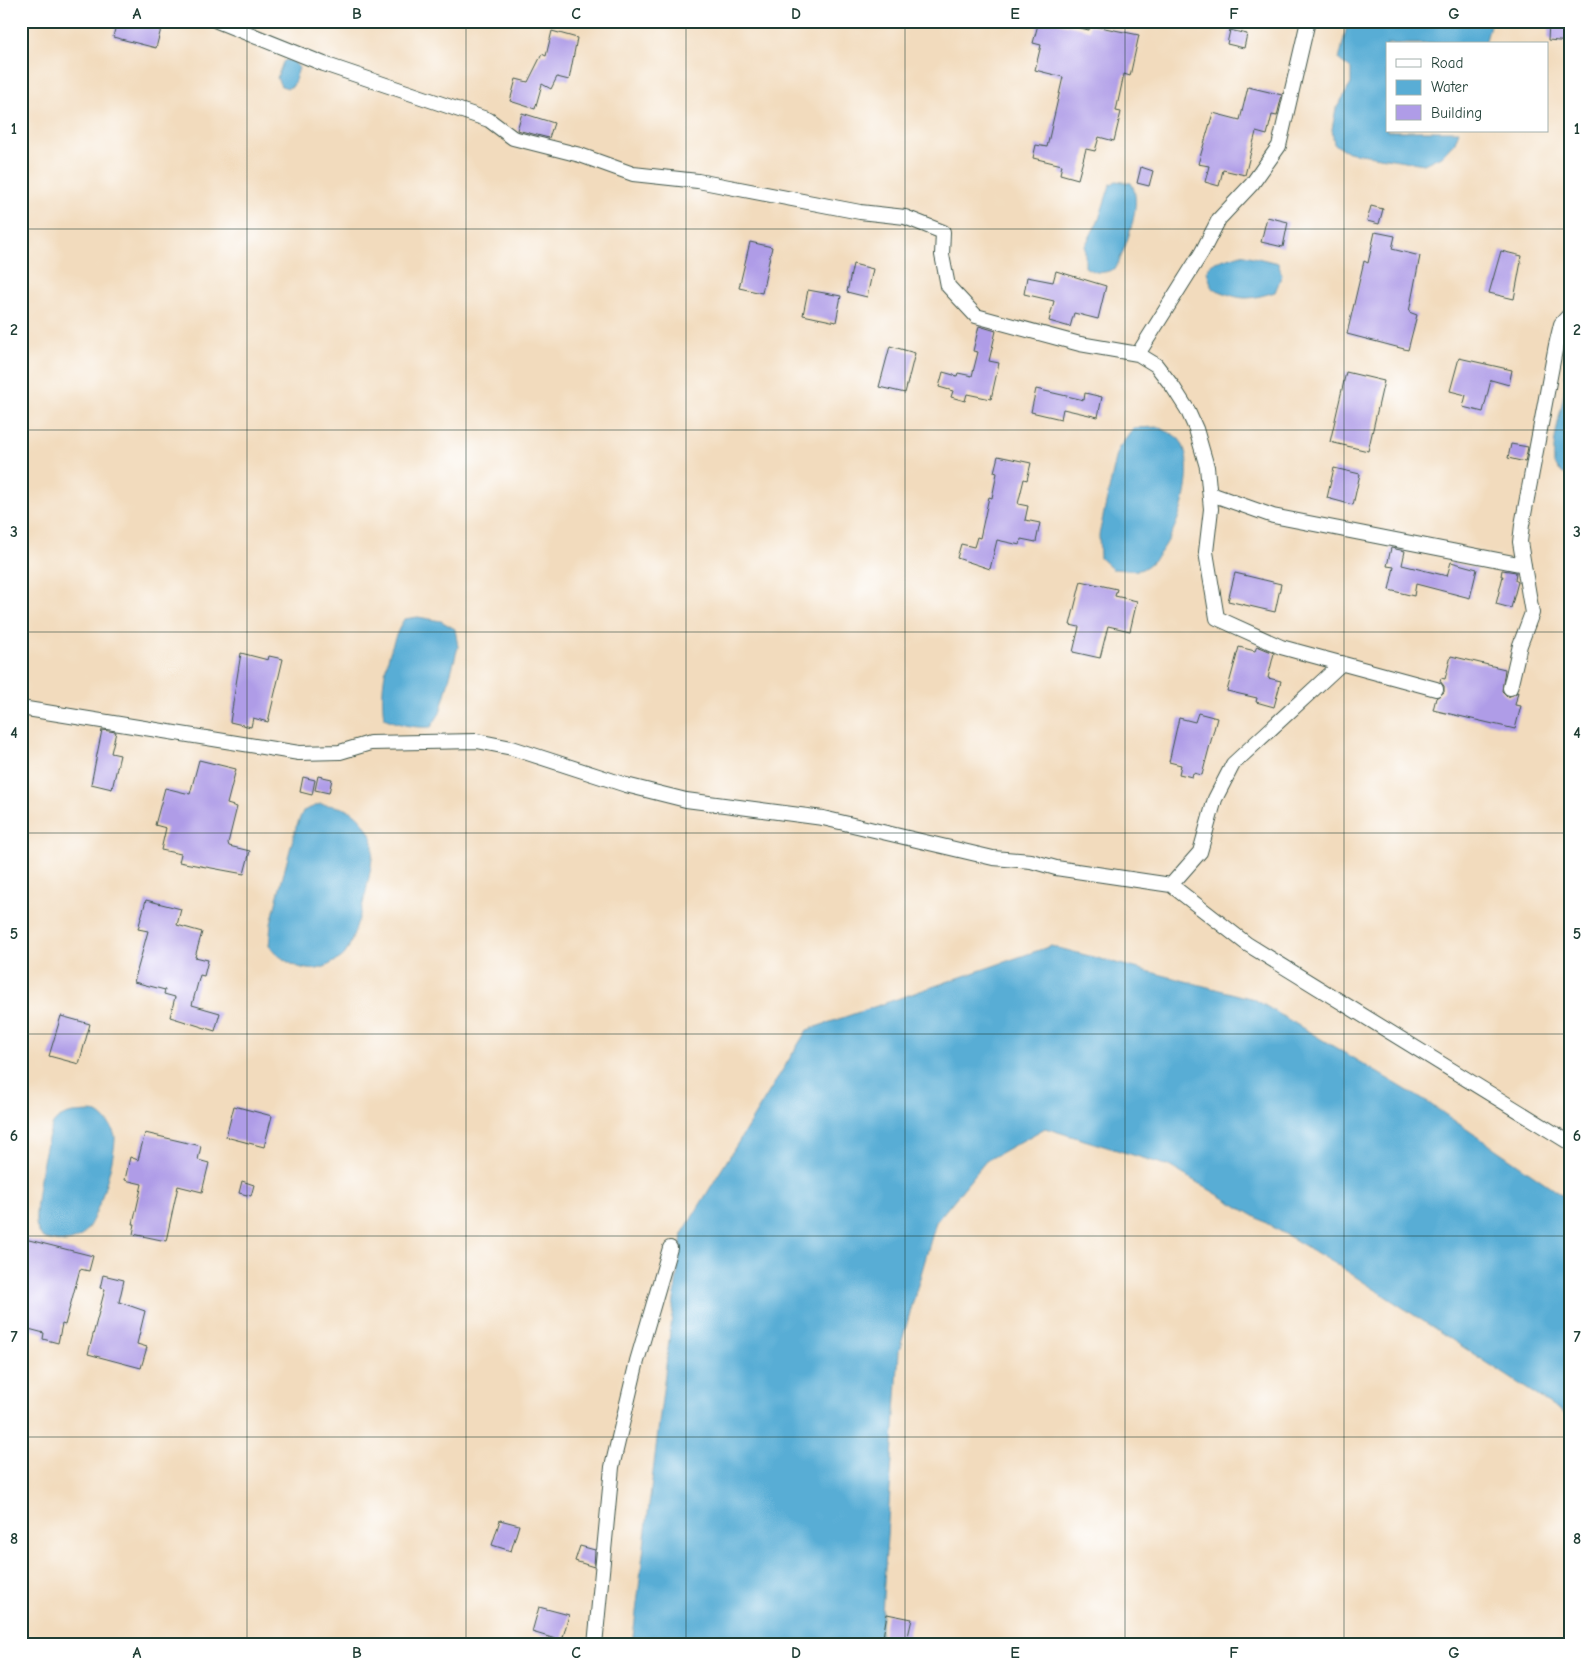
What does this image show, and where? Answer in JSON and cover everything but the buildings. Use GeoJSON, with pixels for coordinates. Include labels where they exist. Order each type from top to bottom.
{"type":"FeatureCollection","features":[{"type":"Feature","properties":{"kind":"street"},"geometry":{"type":"LineString","coordinates":[[217,21],[324,64],[489,120],[513,138],[580,155],[633,174],[698,180],[912,220],[942,232],[942,255],[948,286],[976,316],[1080,344],[1138,354],[1156,365],[1187,409],[1196,429],[1207,467],[1211,494],[1206,552],[1217,618],[1281,647],[1436,690]]}},
{"type":"Feature","properties":{"kind":"street"},"geometry":{"type":"LineString","coordinates":[[1138,354],[1202,252],[1219,218],[1252,184],[1279,146],[1308,21]]}},
{"type":"Feature","properties":{"kind":"street"},"geometry":{"type":"LineString","coordinates":[[1510,688],[1520,645],[1532,613],[1520,542],[1542,415],[1561,324],[1570,314]]}},
{"type":"Feature","properties":{"kind":"street"},"geometry":{"type":"LineString","coordinates":[[1211,494],[1274,516],[1524,564]]}},
{"type":"Feature","properties":{"kind":"street"},"geometry":{"type":"LineString","coordinates":[[1171,885],[1200,852],[1215,799],[1233,764],[1342,664]]}},
{"type":"Feature","properties":{"kind":"street"},"geometry":{"type":"LineString","coordinates":[[21,708],[300,753],[340,752],[370,743],[477,741],[512,748],[626,785],[686,800],[823,818],[993,858],[1031,861],[1056,868],[1171,885],[1255,949],[1570,1143]]}},
{"type":"Feature","properties":{"kind":"street"},"geometry":{"type":"LineString","coordinates":[[595,1645],[612,1467],[638,1361],[670,1248]]}},
{"type":"Feature","properties":{"kind":"water"},"geometry":{"type":"Polygon","coordinates":[[[1348,21],[1491,21],[1486,42],[1386,42],[1386,132],[1459,132],[1455,142],[1443,155],[1424,164],[1348,152],[1334,144],[1332,129],[1336,109],[1351,84],[1351,69],[1339,60],[1348,21]]]}},
{"type":"Feature","properties":{"kind":"water"},"geometry":{"type":"Polygon","coordinates":[[[286,60],[293,61],[299,68],[293,86],[288,88],[281,86],[277,78],[283,62],[286,60]]]}},
{"type":"Feature","properties":{"kind":"water"},"geometry":{"type":"Polygon","coordinates":[[[1116,181],[1131,183],[1135,202],[1132,226],[1116,268],[1104,272],[1096,272],[1085,267],[1085,246],[1099,219],[1110,185],[1116,181]]]}},
{"type":"Feature","properties":{"kind":"water"},"geometry":{"type":"Polygon","coordinates":[[[1241,254],[1278,263],[1282,275],[1275,292],[1257,297],[1243,298],[1212,288],[1207,271],[1212,263],[1241,254]]]}},
{"type":"Feature","properties":{"kind":"water"},"geometry":{"type":"Polygon","coordinates":[[[1570,339],[1570,474],[1563,474],[1554,465],[1554,447],[1564,393],[1566,359],[1570,339]]]}},
{"type":"Feature","properties":{"kind":"water"},"geometry":{"type":"Polygon","coordinates":[[[1159,427],[1179,439],[1185,452],[1187,469],[1186,489],[1181,509],[1174,529],[1165,546],[1154,560],[1139,570],[1112,569],[1100,558],[1099,535],[1118,449],[1134,428],[1159,427]]]}},
{"type":"Feature","properties":{"kind":"water"},"geometry":{"type":"Polygon","coordinates":[[[418,617],[441,621],[455,629],[458,647],[440,713],[431,727],[407,726],[384,718],[384,680],[393,642],[404,619],[418,617]]]}},
{"type":"Feature","properties":{"kind":"water"},"geometry":{"type":"Polygon","coordinates":[[[320,804],[342,808],[357,816],[365,825],[371,837],[373,854],[368,883],[355,932],[345,954],[324,967],[307,969],[290,963],[275,953],[269,946],[271,924],[296,827],[303,811],[320,804]]]}},
{"type":"Feature","properties":{"kind":"water"},"geometry":{"type":"Polygon","coordinates":[[[1051,946],[1254,999],[1430,1104],[1570,1200],[1570,1417],[1336,1264],[1169,1166],[1045,1128],[986,1161],[936,1222],[899,1351],[880,1645],[632,1645],[682,1234],[807,1030],[1051,946]]]}},
{"type":"Feature","properties":{"kind":"water"},"geometry":{"type":"Polygon","coordinates":[[[92,1112],[100,1115],[113,1130],[115,1137],[114,1146],[104,1190],[86,1231],[75,1240],[57,1242],[43,1238],[37,1229],[36,1208],[40,1176],[53,1124],[59,1118],[73,1113],[92,1112]]]}}]}
